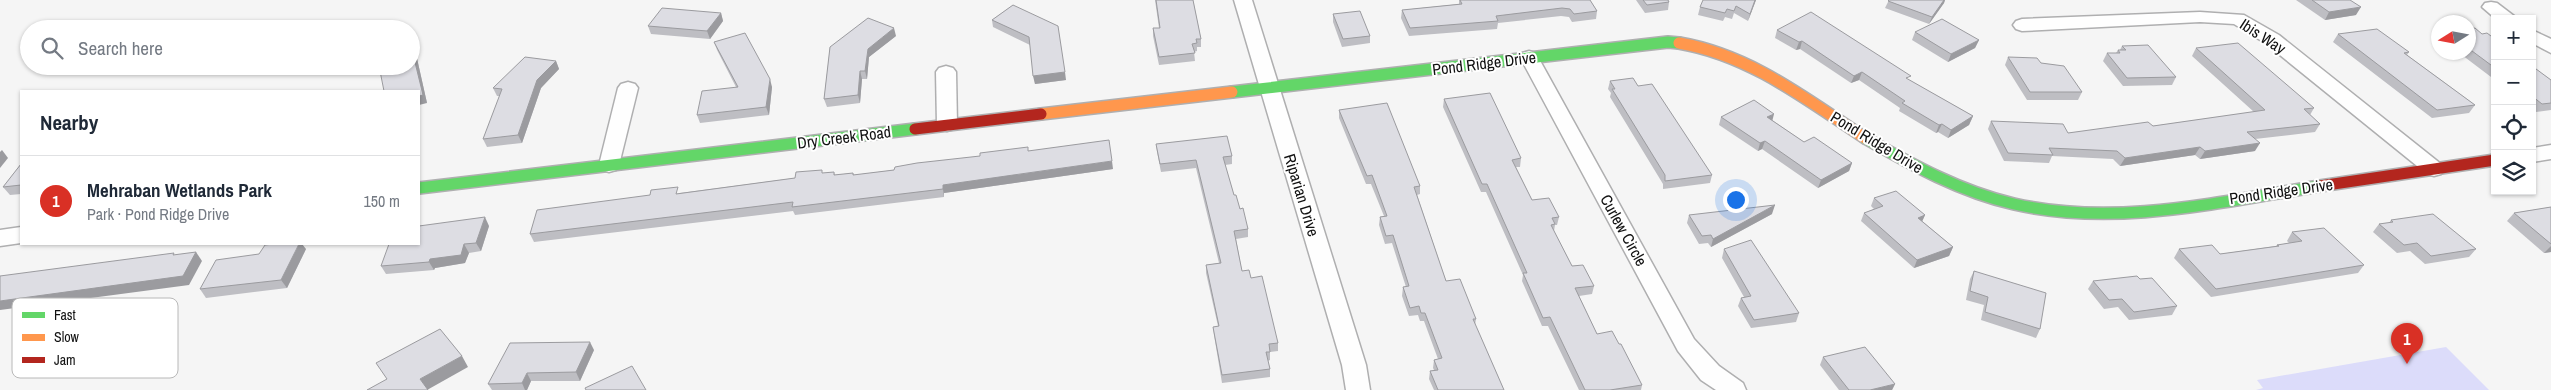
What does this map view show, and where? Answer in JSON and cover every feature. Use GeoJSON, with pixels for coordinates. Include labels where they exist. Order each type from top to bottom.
{"type":"FeatureCollection","features":[{"type":"Feature","properties":{"kind":"street","name":"Riparian Drive"},"geometry":{"type":"LineString","coordinates":[[1242,0],[1351,356],[1358,390]]}},
{"type":"Feature","properties":{"kind":"street"},"geometry":{"type":"LineString","coordinates":[[2492,7],[2503,15]]}},
{"type":"Feature","properties":{"kind":"street","name":"Ibis Way"},"geometry":{"type":"LineString","coordinates":[[2022,24],[2200,17],[2238,19],[2272,39],[2434,169]]}},
{"type":"Feature","properties":{"kind":"street"},"geometry":{"type":"LineString","coordinates":[[2536,37],[2551,47]]}},
{"type":"Feature","properties":{"kind":"street","name":"Pond Ridge Drive"},"geometry":{"type":"LineString","coordinates":[[1269,88],[1668,42],[1710,47],[1747,64],[1924,171],[1982,195],[2013,204],[2047,210],[2084,213],[2128,212],[2491,161]]}},
{"type":"Feature","properties":{"kind":"street","name":"Curlew Circle"},"geometry":{"type":"LineString","coordinates":[[1529,57],[1686,345],[1710,373],[1734,390]]}},
{"type":"Feature","properties":{"kind":"street"},"geometry":{"type":"LineString","coordinates":[[946,72],[947,124]]}},
{"type":"Feature","properties":{"kind":"street"},"geometry":{"type":"LineString","coordinates":[[609,165],[628,88]]}},
{"type":"Feature","properties":{"kind":"street","name":"Dry Creek Road"},"geometry":{"type":"LineString","coordinates":[[420,188],[947,124],[1269,88]]}},
{"type":"Feature","properties":{"kind":"street"},"geometry":{"type":"LineString","coordinates":[[2536,154],[2551,152]]}},
{"type":"Feature","properties":{"kind":"street"},"geometry":{"type":"LineString","coordinates":[[0,238],[20,235]]}},
{"type":"Feature","properties":{"kind":"shaded area"},"geometry":{"type":"Polygon","coordinates":[[[2446,347],[2489,390],[2256,390],[2263,388],[2257,380],[2446,347]]]}},
{"type":"Feature","properties":{"kind":"building"},"geometry":{"type":"Polygon","coordinates":[[[1156,0],[1193,0],[1201,39],[1196,39],[1197,43],[1192,44],[1195,53],[1159,57],[1153,28],[1160,28],[1156,0]]]}},
{"type":"Feature","properties":{"kind":"building"},"geometry":{"type":"Polygon","coordinates":[[[1460,0],[1590,0],[1597,11],[1574,14],[1570,9],[1562,8],[1496,16],[1498,21],[1410,28],[1402,10],[1462,4],[1460,0]]]}},
{"type":"Feature","properties":{"kind":"building"},"geometry":{"type":"Polygon","coordinates":[[[1643,0],[1668,0],[1669,2],[1647,5],[1643,0]]]}},
{"type":"Feature","properties":{"kind":"building"},"geometry":{"type":"Polygon","coordinates":[[[1703,0],[1755,0],[1750,14],[1736,6],[1734,11],[1727,9],[1725,13],[1700,7],[1703,0]]]}},
{"type":"Feature","properties":{"kind":"building"},"geometry":{"type":"Polygon","coordinates":[[[1889,0],[1944,0],[1932,17],[1889,0]]]}},
{"type":"Feature","properties":{"kind":"building"},"geometry":{"type":"Polygon","coordinates":[[[2312,0],[2350,0],[2361,7],[2329,12],[2312,0]]]}},
{"type":"Feature","properties":{"kind":"building"},"geometry":{"type":"Polygon","coordinates":[[[1013,5],[1058,26],[1065,72],[1033,76],[1029,37],[992,20],[1013,5]]]}},
{"type":"Feature","properties":{"kind":"building"},"geometry":{"type":"Polygon","coordinates":[[[662,8],[721,13],[707,31],[648,26],[662,8]]]}},
{"type":"Feature","properties":{"kind":"building"},"geometry":{"type":"Polygon","coordinates":[[[1360,11],[1370,36],[1343,39],[1333,14],[1360,11]]]}},
{"type":"Feature","properties":{"kind":"building"},"geometry":{"type":"Polygon","coordinates":[[[1811,12],[1911,76],[1906,78],[1973,116],[1951,130],[1942,124],[1939,125],[1902,103],[1905,101],[1862,72],[1854,76],[1802,41],[1799,42],[1777,30],[1811,12]]]}},
{"type":"Feature","properties":{"kind":"building"},"geometry":{"type":"Polygon","coordinates":[[[868,18],[894,28],[868,49],[865,71],[860,71],[858,95],[824,99],[830,47],[868,18]]]}},
{"type":"Feature","properties":{"kind":"building"},"geometry":{"type":"Polygon","coordinates":[[[1942,19],[1979,40],[1951,54],[1915,32],[1942,19]]]}},
{"type":"Feature","properties":{"kind":"building"},"geometry":{"type":"Polygon","coordinates":[[[2377,29],[2409,52],[2404,53],[2475,105],[2437,110],[2338,34],[2377,29]]]}},
{"type":"Feature","properties":{"kind":"building"},"geometry":{"type":"Polygon","coordinates":[[[2476,29],[2482,34],[2487,33],[2491,36],[2491,65],[2476,54],[2476,29]]]}},
{"type":"Feature","properties":{"kind":"building"},"geometry":{"type":"Polygon","coordinates":[[[745,33],[770,79],[766,107],[697,115],[702,91],[738,87],[714,42],[745,33]]]}},
{"type":"Feature","properties":{"kind":"building"},"geometry":{"type":"Polygon","coordinates":[[[2238,43],[2314,108],[2304,109],[2320,124],[2247,132],[2260,143],[2205,151],[2200,147],[2125,158],[2117,151],[2049,148],[2053,155],[2008,153],[1991,121],[2063,124],[2068,133],[2148,122],[2153,126],[2265,110],[2196,48],[2238,43]]]}},
{"type":"Feature","properties":{"kind":"building"},"geometry":{"type":"Polygon","coordinates":[[[2148,45],[2176,77],[2127,78],[2107,53],[2120,53],[2118,50],[2126,50],[2122,46],[2148,45]]]}},
{"type":"Feature","properties":{"kind":"building"},"geometry":{"type":"Polygon","coordinates":[[[525,57],[556,61],[537,80],[518,135],[483,139],[502,89],[493,88],[525,57]]]}},
{"type":"Feature","properties":{"kind":"building"},"geometry":{"type":"Polygon","coordinates":[[[2008,57],[2037,58],[2041,63],[2064,66],[2082,92],[2030,92],[2008,57]]]}},
{"type":"Feature","properties":{"kind":"building"},"geometry":{"type":"Polygon","coordinates":[[[2536,69],[2551,80],[2551,103],[2542,104],[2536,99],[2536,69]]]}},
{"type":"Feature","properties":{"kind":"building"},"geometry":{"type":"Polygon","coordinates":[[[381,75],[418,75],[423,95],[420,96],[420,90],[384,90],[381,75]]]}},
{"type":"Feature","properties":{"kind":"building"},"geometry":{"type":"Polygon","coordinates":[[[1633,78],[1638,86],[1652,84],[1712,175],[1665,181],[1665,175],[1612,89],[1615,89],[1610,81],[1633,78]]]}},
{"type":"Feature","properties":{"kind":"building"},"geometry":{"type":"Polygon","coordinates":[[[1490,93],[1521,158],[1512,160],[1532,200],[1549,198],[1559,217],[1552,218],[1555,224],[1551,225],[1572,266],[1583,265],[1594,286],[1575,288],[1597,334],[1612,331],[1619,344],[1621,344],[1642,385],[1610,390],[1585,390],[1550,317],[1543,318],[1523,273],[1527,273],[1487,184],[1482,184],[1444,99],[1490,93]]]}},
{"type":"Feature","properties":{"kind":"building"},"geometry":{"type":"Polygon","coordinates":[[[1754,100],[1774,114],[1767,117],[1804,142],[1814,137],[1852,163],[1821,180],[1765,141],[1760,143],[1721,117],[1754,100]]]}},
{"type":"Feature","properties":{"kind":"building"},"geometry":{"type":"Polygon","coordinates":[[[1387,103],[1420,186],[1414,187],[1446,281],[1460,279],[1476,319],[1473,319],[1504,390],[1438,390],[1430,371],[1438,370],[1434,360],[1442,358],[1425,313],[1421,313],[1419,306],[1410,308],[1403,287],[1409,286],[1393,235],[1386,236],[1380,217],[1387,216],[1372,175],[1367,176],[1339,110],[1387,103]]]}},
{"type":"Feature","properties":{"kind":"building"},"geometry":{"type":"Polygon","coordinates":[[[1227,136],[1232,156],[1223,157],[1234,195],[1236,195],[1240,209],[1243,208],[1248,229],[1234,231],[1242,271],[1249,270],[1251,278],[1262,276],[1278,343],[1269,344],[1270,352],[1266,352],[1270,369],[1222,375],[1213,327],[1219,326],[1206,265],[1221,263],[1196,160],[1160,164],[1156,144],[1227,136]]]}},
{"type":"Feature","properties":{"kind":"building"},"geometry":{"type":"Polygon","coordinates":[[[1109,140],[1112,161],[943,185],[943,189],[792,207],[793,202],[530,234],[537,210],[650,195],[651,190],[678,187],[676,194],[795,178],[796,172],[822,170],[822,173],[834,172],[834,175],[853,173],[853,175],[894,170],[895,167],[917,163],[980,156],[980,153],[1028,147],[1028,151],[1109,140]]]}},
{"type":"Feature","properties":{"kind":"building"},"geometry":{"type":"Polygon","coordinates":[[[20,165],[20,185],[3,187],[20,165]]]}},
{"type":"Feature","properties":{"kind":"building"},"geometry":{"type":"Polygon","coordinates":[[[1896,191],[1925,215],[1918,218],[1953,247],[1917,260],[1864,213],[1883,206],[1874,198],[1896,191]]]}},
{"type":"Feature","properties":{"kind":"building"},"geometry":{"type":"Polygon","coordinates":[[[1775,205],[1713,239],[1711,235],[1702,236],[1689,215],[1775,205]]]}},
{"type":"Feature","properties":{"kind":"building"},"geometry":{"type":"Polygon","coordinates":[[[2551,207],[2551,244],[2514,213],[2551,207]]]}},
{"type":"Feature","properties":{"kind":"building"},"geometry":{"type":"Polygon","coordinates":[[[2433,214],[2476,249],[2431,256],[2417,243],[2404,245],[2379,224],[2393,222],[2391,220],[2433,214]]]}},
{"type":"Feature","properties":{"kind":"building"},"geometry":{"type":"Polygon","coordinates":[[[485,217],[476,243],[464,244],[461,255],[430,259],[429,262],[381,266],[389,245],[420,245],[420,226],[485,217]]]}},
{"type":"Feature","properties":{"kind":"building"},"geometry":{"type":"Polygon","coordinates":[[[2324,228],[2364,265],[2216,289],[2179,249],[2212,245],[2220,254],[2279,246],[2277,245],[2302,241],[2292,232],[2324,228]]]}},
{"type":"Feature","properties":{"kind":"building"},"geometry":{"type":"Polygon","coordinates":[[[1751,240],[1799,313],[1754,320],[1741,298],[1751,296],[1724,249],[1751,240]]]}},
{"type":"Feature","properties":{"kind":"building"},"geometry":{"type":"Polygon","coordinates":[[[265,245],[298,245],[281,280],[200,289],[216,260],[259,254],[265,245]]]}},
{"type":"Feature","properties":{"kind":"building"},"geometry":{"type":"Polygon","coordinates":[[[196,252],[183,276],[0,301],[0,276],[174,253],[173,255],[196,252]]]}},
{"type":"Feature","properties":{"kind":"building"},"geometry":{"type":"Polygon","coordinates":[[[1974,271],[2046,293],[2040,329],[1985,312],[1988,297],[1970,291],[1974,271]]]}},
{"type":"Feature","properties":{"kind":"building"},"geometry":{"type":"Polygon","coordinates":[[[2137,276],[2140,279],[2152,278],[2177,306],[2134,312],[2122,299],[2109,300],[2093,281],[2137,276]]]}},
{"type":"Feature","properties":{"kind":"building"},"geometry":{"type":"Polygon","coordinates":[[[440,329],[462,356],[420,379],[428,390],[367,390],[387,379],[376,363],[440,329]]]}},
{"type":"Feature","properties":{"kind":"building"},"geometry":{"type":"Polygon","coordinates":[[[590,342],[576,372],[527,373],[522,383],[488,384],[510,343],[590,342]]]}},
{"type":"Feature","properties":{"kind":"building"},"geometry":{"type":"Polygon","coordinates":[[[1865,347],[1895,384],[1870,390],[1849,390],[1823,357],[1865,347]]]}},
{"type":"Feature","properties":{"kind":"building"},"geometry":{"type":"Polygon","coordinates":[[[632,366],[646,390],[586,390],[585,388],[632,366]]]}},
{"type":"Feature","properties":{"kind":"traffic: fast"},"geometry":{"type":"LineString","coordinates":[[1232,92],[1668,42],[1679,43]]}},
{"type":"Feature","properties":{"kind":"traffic: fast"},"geometry":{"type":"LineString","coordinates":[[420,188],[915,129]]}},
{"type":"Feature","properties":{"kind":"traffic: fast"},"geometry":{"type":"LineString","coordinates":[[1865,138],[1919,168],[1956,185],[1994,199],[2051,211],[2128,213],[2206,204],[2320,186]]}},
{"type":"Feature","properties":{"kind":"traffic: slow"},"geometry":{"type":"LineString","coordinates":[[1679,43],[1703,47],[1751,66],[1800,94],[1865,138]]}},
{"type":"Feature","properties":{"kind":"traffic: slow"},"geometry":{"type":"LineString","coordinates":[[1041,114],[1232,92]]}},
{"type":"Feature","properties":{"kind":"traffic: jam"},"geometry":{"type":"LineString","coordinates":[[915,129],[1041,114]]}},
{"type":"Feature","properties":{"kind":"traffic: jam"},"geometry":{"type":"LineString","coordinates":[[2320,186],[2491,161]]}},
{"type":"Feature","properties":{"kind":"place","name":"Mehraban Wetlands Park"},"geometry":{"type":"Point","coordinates":[2407,364]}}]}
